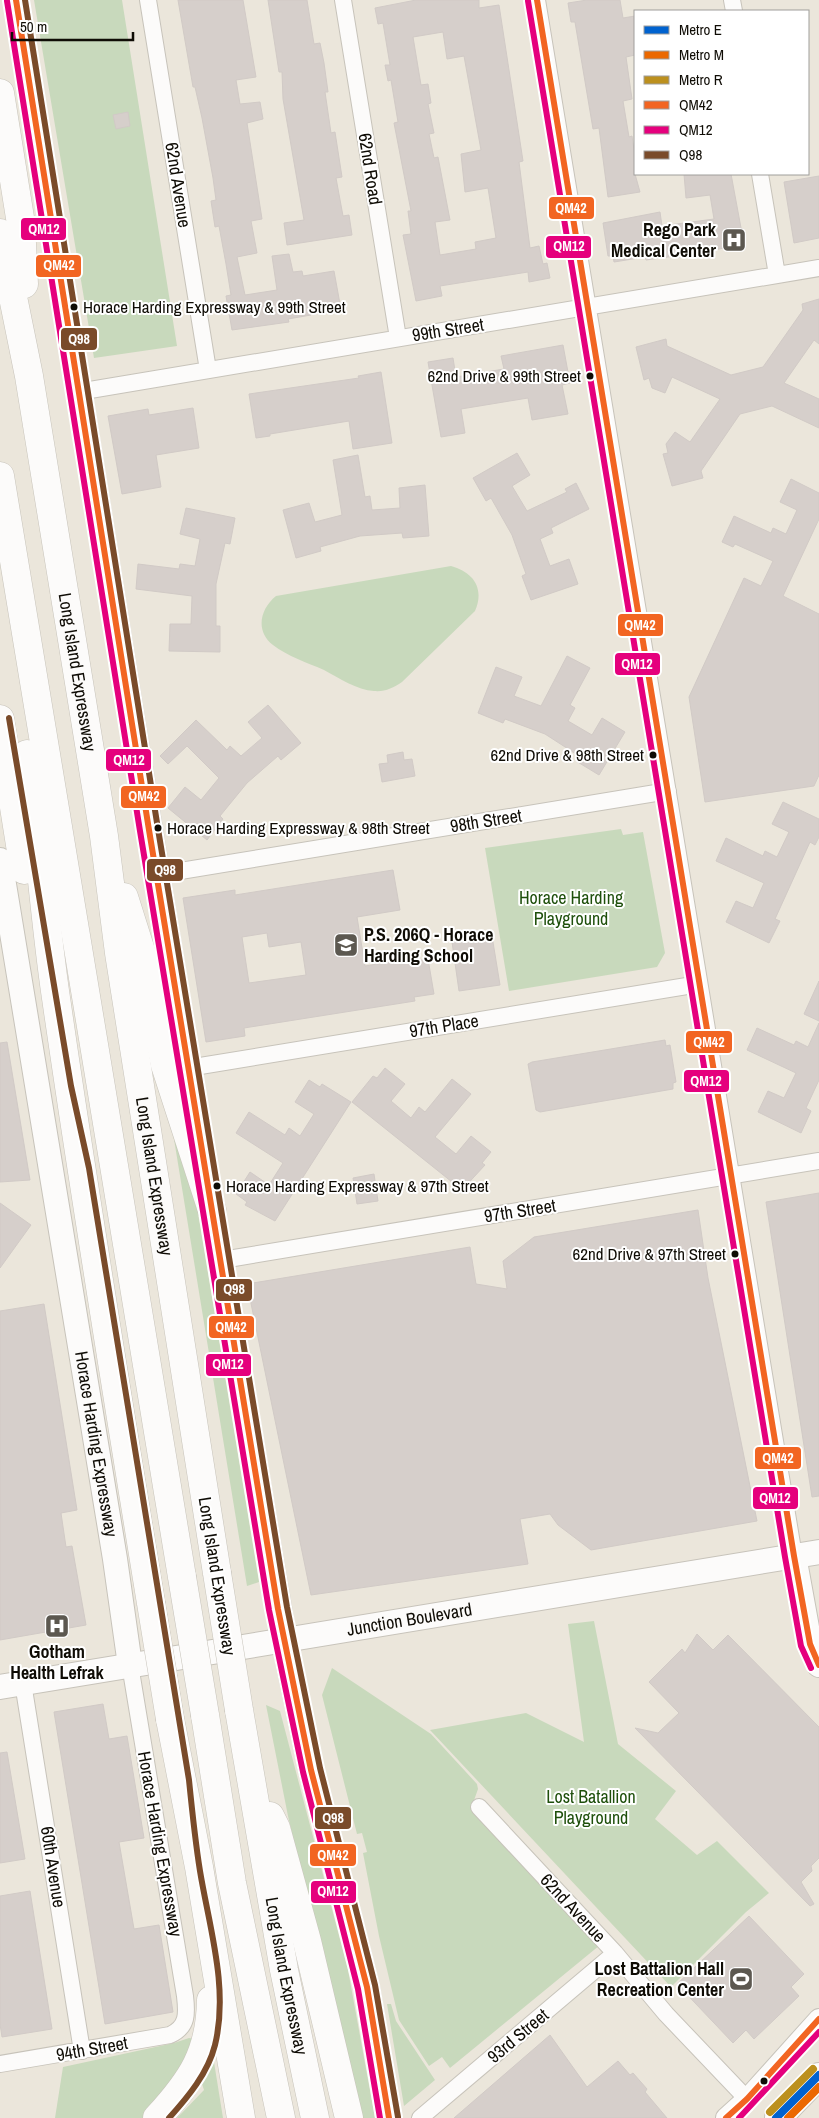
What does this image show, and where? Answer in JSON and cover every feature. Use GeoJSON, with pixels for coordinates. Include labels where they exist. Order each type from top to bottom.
{"type":"FeatureCollection","features":[{"type":"Feature","properties":{"kind":"highway"},"geometry":{"type":"LineString","coordinates":[[0,93],[21,224],[29,376]]}},
{"type":"Feature","properties":{"kind":"highway","name":"Long Island Expressway"},"geometry":{"type":"LineString","coordinates":[[0,233],[29,376],[104,836],[119,953],[238,1710],[284,1970],[315,2118]]}},
{"type":"Feature","properties":{"kind":"highway","name":"Long Island Expressway"},"geometry":{"type":"LineString","coordinates":[[0,476],[240,1922],[280,2118]]}},
{"type":"Feature","properties":{"kind":"highway"},"geometry":{"type":"LineString","coordinates":[[0,587],[35,808],[49,939],[80,1169],[180,1781],[190,1869],[210,1987],[210,2016],[207,2042],[196,2070],[178,2095],[157,2118]]}},
{"type":"Feature","properties":{"kind":"highway"},"geometry":{"type":"LineString","coordinates":[[0,719],[62,1088],[80,1169]]}},
{"type":"Feature","properties":{"kind":"highway"},"geometry":{"type":"LineString","coordinates":[[104,836],[142,951],[165,1065],[212,1210]]}},
{"type":"Feature","properties":{"kind":"highway"},"geometry":{"type":"LineString","coordinates":[[250,1779],[276,1828],[306,1941],[349,2118]]}},
{"type":"Feature","properties":{"kind":"highway"},"geometry":{"type":"LineString","coordinates":[[180,1781],[199,1867],[241,2118]]}},
{"type":"Feature","properties":{"kind":"main road"},"geometry":{"type":"LineString","coordinates":[[16,0],[156,875],[222,1260],[284,1641],[311,1770],[367,1987],[389,2118]]}},
{"type":"Feature","properties":{"kind":"main road","name":"Horace Harding Expressway"},"geometry":{"type":"LineString","coordinates":[[0,860],[117,1568],[130,1665]]}},
{"type":"Feature","properties":{"kind":"main road","name":"Junction Boulevard"},"geometry":{"type":"LineString","coordinates":[[11,1685],[819,1552]]}},
{"type":"Feature","properties":{"kind":"main road"},"geometry":{"type":"LineString","coordinates":[[794,1556],[810,1644],[819,1665]]}},
{"type":"Feature","properties":{"kind":"main road"},"geometry":{"type":"LineString","coordinates":[[778,2118],[819,2076]]}},
{"type":"Feature","properties":{"kind":"street","name":"62nd Avenue"},"geometry":{"type":"LineString","coordinates":[[148,0],[208,370]]}},
{"type":"Feature","properties":{"kind":"street","name":"62nd Road"},"geometry":{"type":"LineString","coordinates":[[343,0],[398,338]]}},
{"type":"Feature","properties":{"kind":"street"},"geometry":{"type":"LineString","coordinates":[[537,0],[794,1556]]}},
{"type":"Feature","properties":{"kind":"street"},"geometry":{"type":"LineString","coordinates":[[760,175],[777,275]]}},
{"type":"Feature","properties":{"kind":"street","name":"99th Street"},"geometry":{"type":"LineString","coordinates":[[78,392],[819,268]]}},
{"type":"Feature","properties":{"kind":"street","name":"98th Street"},"geometry":{"type":"LineString","coordinates":[[156,875],[668,791]]}},
{"type":"Feature","properties":{"kind":"street","name":"97th Place"},"geometry":{"type":"LineString","coordinates":[[188,1068],[700,984]]}},
{"type":"Feature","properties":{"kind":"street","name":"97th Street"},"geometry":{"type":"LineString","coordinates":[[222,1260],[819,1161]]}},
{"type":"Feature","properties":{"kind":"street","name":"Horace Harding Expressway"},"geometry":{"type":"LineString","coordinates":[[130,1665],[186,1996],[186,2017],[182,2028]]}},
{"type":"Feature","properties":{"kind":"street","name":"60th Avenue"},"geometry":{"type":"LineString","coordinates":[[11,1685],[82,2050]]}},
{"type":"Feature","properties":{"kind":"street","name":"62nd Avenue"},"geometry":{"type":"LineString","coordinates":[[479,1807],[615,1953],[666,2014],[747,2099]]}},
{"type":"Feature","properties":{"kind":"street","name":"93rd Street"},"geometry":{"type":"LineString","coordinates":[[420,2118],[615,1953]]}},
{"type":"Feature","properties":{"kind":"street"},"geometry":{"type":"LineString","coordinates":[[726,2118],[747,2099],[819,2019]]}},
{"type":"Feature","properties":{"kind":"street","name":"94th Street"},"geometry":{"type":"LineString","coordinates":[[0,2064],[170,2035],[182,2028]]}},
{"type":"Feature","properties":{"kind":"green space"},"geometry":{"type":"Polygon","coordinates":[[[34,0],[122,0],[177,346],[94,358],[34,0]]]}},
{"type":"Feature","properties":{"kind":"green space"},"geometry":{"type":"Polygon","coordinates":[[[451,566],[465,572],[475,582],[479,595],[475,611],[402,682],[389,689],[374,691],[355,686],[285,653],[273,645],[264,633],[262,627],[263,614],[266,607],[276,596],[451,566]]]}},
{"type":"Feature","properties":{"kind":"green space","name":"Horace Harding Playground"},"geometry":{"type":"Polygon","coordinates":[[[621,829],[623,835],[643,832],[665,953],[657,967],[509,991],[485,848],[621,829]]]}},
{"type":"Feature","properties":{"kind":"green space"},"geometry":{"type":"Polygon","coordinates":[[[173,1133],[198,1213],[259,1582],[247,1586],[173,1133]]]}},
{"type":"Feature","properties":{"kind":"green space","name":"Lost Batallion Playground"},"geometry":{"type":"Polygon","coordinates":[[[594,1621],[618,1744],[676,1791],[655,1819],[697,1855],[717,1841],[769,1893],[746,1912],[671,1987],[430,1730],[526,1713],[584,1742],[568,1624],[594,1621]]]}},
{"type":"Feature","properties":{"kind":"green space"},"geometry":{"type":"Polygon","coordinates":[[[332,1668],[431,1734],[477,1784],[478,1789],[472,1806],[600,1945],[450,2068],[442,2057],[429,2066],[399,2020],[379,1936],[363,1853],[367,1852],[362,1833],[357,1834],[322,1695],[332,1668]]]}},
{"type":"Feature","properties":{"kind":"green space"},"geometry":{"type":"Polygon","coordinates":[[[266,1705],[280,1711],[348,1970],[375,2118],[363,2118],[330,1995],[288,1816],[266,1705]]]}},
{"type":"Feature","properties":{"kind":"green space"},"geometry":{"type":"Polygon","coordinates":[[[387,2004],[391,2004],[396,2021],[435,2080],[404,2106],[387,2004]]]}},
{"type":"Feature","properties":{"kind":"green space"},"geometry":{"type":"Polygon","coordinates":[[[189,2038],[196,2039],[174,2084],[143,2118],[55,2118],[63,2067],[174,2043],[189,2038]]]}},
{"type":"Feature","properties":{"kind":"green space"},"geometry":{"type":"Polygon","coordinates":[[[207,2062],[214,2062],[223,2118],[177,2118],[204,2090],[200,2078],[207,2062]]]}},
{"type":"Feature","properties":{"kind":"building"},"geometry":{"type":"Polygon","coordinates":[[[178,0],[243,0],[256,77],[236,80],[240,104],[260,102],[263,119],[247,123],[262,219],[251,221],[257,253],[237,257],[245,295],[277,290],[272,256],[289,254],[293,272],[302,271],[303,276],[334,271],[340,304],[309,309],[311,315],[288,319],[289,322],[232,330],[226,296],[231,295],[226,264],[219,226],[215,227],[211,201],[216,200],[213,178],[202,118],[195,87],[193,87],[178,0]]]}},
{"type":"Feature","properties":{"kind":"building"},"geometry":{"type":"Polygon","coordinates":[[[268,0],[307,0],[314,44],[320,43],[324,63],[328,92],[325,92],[331,133],[335,132],[342,177],[336,178],[343,216],[349,215],[352,235],[287,245],[284,223],[304,220],[283,99],[282,72],[279,72],[268,0]]]}},
{"type":"Feature","properties":{"kind":"building"},"geometry":{"type":"Polygon","coordinates":[[[416,0],[479,0],[479,8],[499,5],[523,161],[519,162],[530,248],[539,246],[543,264],[547,263],[550,278],[529,282],[528,272],[440,286],[442,296],[416,301],[403,235],[411,234],[408,211],[411,211],[394,123],[398,122],[391,80],[388,81],[385,65],[390,65],[383,23],[378,24],[375,8],[416,0]],[[443,32],[413,37],[421,85],[428,84],[431,103],[428,104],[434,133],[429,134],[434,158],[438,157],[450,220],[435,222],[440,255],[476,249],[475,242],[496,238],[488,188],[465,192],[461,154],[481,150],[464,56],[447,59],[443,32]]]}},
{"type":"Feature","properties":{"kind":"building"},"geometry":{"type":"Polygon","coordinates":[[[587,0],[620,0],[623,18],[634,16],[634,55],[626,57],[632,99],[623,101],[629,137],[632,136],[634,175],[640,192],[608,197],[599,128],[593,129],[575,22],[571,22],[568,3],[587,0]]]}},
{"type":"Feature","properties":{"kind":"building"},"geometry":{"type":"Polygon","coordinates":[[[128,112],[130,126],[116,129],[113,115],[128,112]]]}},
{"type":"Feature","properties":{"kind":"building"},"geometry":{"type":"Polygon","coordinates":[[[684,175],[731,175],[744,244],[675,258],[675,256],[646,260],[645,257],[614,262],[613,256],[608,256],[603,223],[660,212],[662,226],[714,219],[710,195],[686,198],[684,175]]]}},
{"type":"Feature","properties":{"kind":"building"},"geometry":{"type":"Polygon","coordinates":[[[819,176],[819,238],[794,243],[784,182],[819,176]]]}},
{"type":"Feature","properties":{"kind":"building"},"geometry":{"type":"Polygon","coordinates":[[[819,299],[819,344],[814,340],[784,383],[819,399],[819,428],[772,406],[740,414],[701,471],[703,478],[672,486],[663,454],[668,453],[666,444],[675,432],[690,442],[720,399],[672,377],[665,393],[652,388],[649,378],[644,380],[636,347],[666,339],[667,346],[731,375],[763,367],[803,310],[802,304],[819,299]]]}},
{"type":"Feature","properties":{"kind":"building"},"geometry":{"type":"Polygon","coordinates":[[[563,345],[570,383],[562,385],[568,414],[532,420],[528,398],[461,409],[465,433],[441,437],[428,362],[453,358],[456,377],[504,369],[501,356],[563,345]]]}},
{"type":"Feature","properties":{"kind":"building"},"geometry":{"type":"Polygon","coordinates":[[[381,372],[392,443],[353,449],[349,421],[256,438],[249,394],[359,378],[358,376],[381,372]]]}},
{"type":"Feature","properties":{"kind":"building"},"geometry":{"type":"Polygon","coordinates":[[[193,408],[199,448],[156,455],[161,487],[122,494],[108,416],[148,409],[149,415],[193,408]]]}},
{"type":"Feature","properties":{"kind":"building"},"geometry":{"type":"Polygon","coordinates":[[[517,453],[530,475],[512,486],[527,511],[567,492],[565,489],[576,483],[589,509],[551,528],[553,533],[540,539],[550,566],[569,559],[578,584],[531,600],[522,576],[526,574],[512,535],[491,498],[486,501],[473,478],[517,453]]]}},
{"type":"Feature","properties":{"kind":"building"},"geometry":{"type":"Polygon","coordinates":[[[358,455],[365,497],[370,496],[372,510],[400,508],[399,488],[425,485],[429,536],[403,538],[402,533],[360,536],[320,547],[321,551],[296,558],[283,510],[309,503],[315,522],[342,515],[333,460],[358,455]]]}},
{"type":"Feature","properties":{"kind":"building"},"geometry":{"type":"Polygon","coordinates":[[[791,479],[819,493],[819,519],[783,596],[819,614],[819,775],[814,786],[705,802],[689,697],[744,578],[761,586],[773,561],[735,544],[733,547],[722,542],[734,516],[771,533],[773,528],[786,534],[797,510],[780,502],[791,479]]]}},
{"type":"Feature","properties":{"kind":"building"},"geometry":{"type":"Polygon","coordinates":[[[186,508],[235,518],[230,544],[225,543],[216,584],[216,626],[220,626],[220,652],[169,651],[170,624],[191,624],[192,596],[136,589],[138,564],[179,569],[180,564],[195,566],[200,539],[180,534],[186,508]]]}},
{"type":"Feature","properties":{"kind":"building"},"geometry":{"type":"Polygon","coordinates":[[[567,656],[590,668],[570,705],[575,708],[568,721],[592,735],[602,718],[625,732],[599,775],[576,761],[579,756],[545,734],[505,719],[503,723],[478,713],[496,667],[522,677],[514,696],[541,706],[567,656]]]}},
{"type":"Feature","properties":{"kind":"building"},"geometry":{"type":"Polygon","coordinates":[[[268,705],[301,743],[281,760],[278,756],[247,783],[220,816],[223,819],[207,840],[168,808],[185,787],[201,800],[219,778],[187,746],[168,764],[160,756],[196,720],[227,750],[230,746],[241,756],[262,738],[248,722],[268,705]]]}},
{"type":"Feature","properties":{"kind":"building"},"geometry":{"type":"Polygon","coordinates":[[[403,752],[404,760],[412,759],[415,776],[382,782],[379,764],[388,763],[387,755],[403,752]]]}},
{"type":"Feature","properties":{"kind":"building"},"geometry":{"type":"Polygon","coordinates":[[[783,802],[819,819],[819,837],[815,845],[810,842],[775,919],[780,921],[769,943],[726,922],[736,901],[753,908],[764,883],[716,861],[726,838],[763,856],[765,851],[777,857],[789,832],[772,824],[783,802]]]}},
{"type":"Feature","properties":{"kind":"building"},"geometry":{"type":"Polygon","coordinates":[[[393,870],[400,910],[357,917],[365,966],[408,959],[409,962],[428,959],[434,994],[414,997],[415,1001],[244,1028],[245,1036],[206,1042],[183,898],[235,890],[235,895],[393,870]],[[267,933],[242,937],[249,983],[306,975],[301,942],[269,947],[267,933]]]}},
{"type":"Feature","properties":{"kind":"building"},"geometry":{"type":"Polygon","coordinates":[[[492,936],[500,985],[459,991],[452,942],[492,936]]]}},
{"type":"Feature","properties":{"kind":"building"},"geometry":{"type":"Polygon","coordinates":[[[819,981],[819,1021],[804,1014],[819,981]]]}},
{"type":"Feature","properties":{"kind":"building"},"geometry":{"type":"Polygon","coordinates":[[[819,1023],[819,1080],[806,1108],[811,1111],[801,1133],[758,1112],[768,1091],[784,1098],[796,1073],[747,1050],[757,1028],[794,1045],[796,1041],[808,1047],[819,1023]]]}},
{"type":"Feature","properties":{"kind":"building"},"geometry":{"type":"Polygon","coordinates":[[[665,1040],[666,1046],[670,1045],[676,1082],[673,1083],[673,1089],[540,1112],[536,1110],[528,1064],[665,1040]]]}},
{"type":"Feature","properties":{"kind":"building"},"geometry":{"type":"Polygon","coordinates":[[[7,1042],[30,1180],[0,1182],[0,1043],[7,1042]]]}},
{"type":"Feature","properties":{"kind":"building"},"geometry":{"type":"Polygon","coordinates":[[[385,1068],[405,1084],[391,1101],[411,1118],[419,1107],[425,1112],[452,1079],[471,1094],[435,1137],[456,1154],[471,1136],[491,1152],[482,1163],[485,1165],[462,1190],[352,1102],[373,1076],[377,1078],[385,1068]]]}},
{"type":"Feature","properties":{"kind":"building"},"geometry":{"type":"Polygon","coordinates":[[[309,1080],[320,1087],[322,1084],[351,1102],[275,1221],[245,1205],[247,1202],[236,1194],[250,1172],[269,1185],[283,1163],[236,1133],[249,1112],[285,1135],[289,1128],[300,1136],[314,1114],[295,1102],[309,1080]]]}},
{"type":"Feature","properties":{"kind":"building"},"geometry":{"type":"Polygon","coordinates":[[[374,1174],[378,1201],[357,1204],[353,1178],[374,1174]]]}},
{"type":"Feature","properties":{"kind":"building"},"geometry":{"type":"Polygon","coordinates":[[[819,1193],[819,1496],[812,1497],[766,1202],[819,1193]]]}},
{"type":"Feature","properties":{"kind":"building"},"geometry":{"type":"Polygon","coordinates":[[[0,1203],[31,1225],[0,1268],[0,1203]]]}},
{"type":"Feature","properties":{"kind":"building"},"geometry":{"type":"Polygon","coordinates":[[[698,1210],[708,1278],[757,1521],[591,1550],[558,1525],[550,1514],[520,1519],[528,1564],[311,1595],[247,1284],[470,1247],[476,1284],[507,1289],[503,1261],[534,1237],[698,1210]]]}},
{"type":"Feature","properties":{"kind":"building"},"geometry":{"type":"Polygon","coordinates":[[[44,1304],[77,1510],[61,1513],[66,1547],[72,1546],[86,1625],[0,1640],[0,1311],[44,1304]]]}},
{"type":"Feature","properties":{"kind":"building"},"geometry":{"type":"Polygon","coordinates":[[[697,1634],[713,1650],[728,1635],[819,1727],[819,1858],[811,1866],[812,1871],[801,1882],[814,1904],[810,1906],[635,1728],[658,1733],[679,1713],[649,1682],[682,1649],[685,1653],[697,1634]]]}},
{"type":"Feature","properties":{"kind":"building"},"geometry":{"type":"Polygon","coordinates":[[[103,1704],[109,1739],[127,1736],[144,1838],[119,1842],[134,1929],[159,1925],[173,2012],[105,2024],[54,1712],[103,1704]]]}},
{"type":"Feature","properties":{"kind":"building"},"geometry":{"type":"Polygon","coordinates":[[[7,1752],[25,1859],[0,1863],[0,1753],[7,1752]]]}},
{"type":"Feature","properties":{"kind":"building"},"geometry":{"type":"Polygon","coordinates":[[[30,1891],[52,2029],[2,2037],[0,2024],[0,1896],[30,1891]]]}},
{"type":"Feature","properties":{"kind":"building","name":"Lost Battalion Hall Recreation Center"},"geometry":{"type":"Polygon","coordinates":[[[749,1916],[804,1974],[791,1987],[799,1996],[754,2039],[746,2030],[733,2043],[677,1984],[749,1916]]]}},
{"type":"Feature","properties":{"kind":"building"},"geometry":{"type":"Polygon","coordinates":[[[550,2035],[587,2087],[618,2061],[630,2075],[633,2073],[647,2089],[645,2092],[667,2118],[454,2118],[550,2035]]]}},
{"type":"Feature","properties":{"kind":"metro line","name":"R"},"geometry":{"type":"LineString","coordinates":[[770,2112],[813,2069]]}},
{"type":"Feature","properties":{"kind":"metro line","name":"E"},"geometry":{"type":"LineString","coordinates":[[776,2118],[819,2075]]}},
{"type":"Feature","properties":{"kind":"metro line","name":"M"},"geometry":{"type":"LineString","coordinates":[[788,2118],[819,2087]]}},
{"type":"Feature","properties":{"kind":"transit line","name":"QM42"},"geometry":{"type":"LineString","coordinates":[[16,0],[149,830],[278,1609],[311,1770],[367,1987],[389,2118]]}},
{"type":"Feature","properties":{"kind":"transit line","name":"Q98"},"geometry":{"type":"LineString","coordinates":[[25,0],[158,829],[287,1607],[320,1768],[375,1985],[398,2117]]}},
{"type":"Feature","properties":{"kind":"transit line","name":"QM42"},"geometry":{"type":"LineString","coordinates":[[537,0],[794,1556],[810,1644],[819,1665]]}},
{"type":"Feature","properties":{"kind":"transit line","name":"QM12"},"geometry":{"type":"LineString","coordinates":[[7,1],[140,831],[269,1610],[303,1772],[358,1989],[380,2118]]}},
{"type":"Feature","properties":{"kind":"transit line","name":"QM12"},"geometry":{"type":"LineString","coordinates":[[528,1],[785,1557],[801,1646],[811,1668]]}},
{"type":"Feature","properties":{"kind":"transit line","name":"Q98"},"geometry":{"type":"LineString","coordinates":[[9,718],[71,1086],[89,1168],[189,1780],[198,1859],[219,1979],[219,2023],[212,2055],[197,2084],[169,2118]]}},
{"type":"Feature","properties":{"kind":"transit line","name":"QM42"},"geometry":{"type":"LineString","coordinates":[[726,2118],[747,2099],[819,2019]]}},
{"type":"Feature","properties":{"kind":"transit line","name":"QM12"},"geometry":{"type":"LineString","coordinates":[[739,2118],[819,2032]]}},
{"type":"Feature","properties":{"kind":"place","name":"Rego Park Medical Center"},"geometry":{"type":"Point","coordinates":[734,240]}},
{"type":"Feature","properties":{"kind":"place","name":"Horace Harding Expressway & 99th Street"},"geometry":{"type":"Point","coordinates":[74,307]}},
{"type":"Feature","properties":{"kind":"place","name":"62nd Drive & 99th Street"},"geometry":{"type":"Point","coordinates":[590,376]}},
{"type":"Feature","properties":{"kind":"place","name":"62nd Drive & 98th Street"},"geometry":{"type":"Point","coordinates":[653,755]}},
{"type":"Feature","properties":{"kind":"place","name":"Horace Harding Expressway & 98th Street"},"geometry":{"type":"Point","coordinates":[158,828]}},
{"type":"Feature","properties":{"kind":"place","name":"P.S. 206Q - Horace Harding School"},"geometry":{"type":"Point","coordinates":[346,945]}},
{"type":"Feature","properties":{"kind":"place","name":"Horace Harding Expressway & 97th Street"},"geometry":{"type":"Point","coordinates":[217,1186]}},
{"type":"Feature","properties":{"kind":"place","name":"62nd Drive & 97th Street"},"geometry":{"type":"Point","coordinates":[735,1254]}},
{"type":"Feature","properties":{"kind":"place","name":"Gotham Health Lefrak"},"geometry":{"type":"Point","coordinates":[57,1626]}},
{"type":"Feature","properties":{"kind":"place","name":"Lost Battalion Hall Recreation Center"},"geometry":{"type":"Point","coordinates":[741,1979]}}]}
